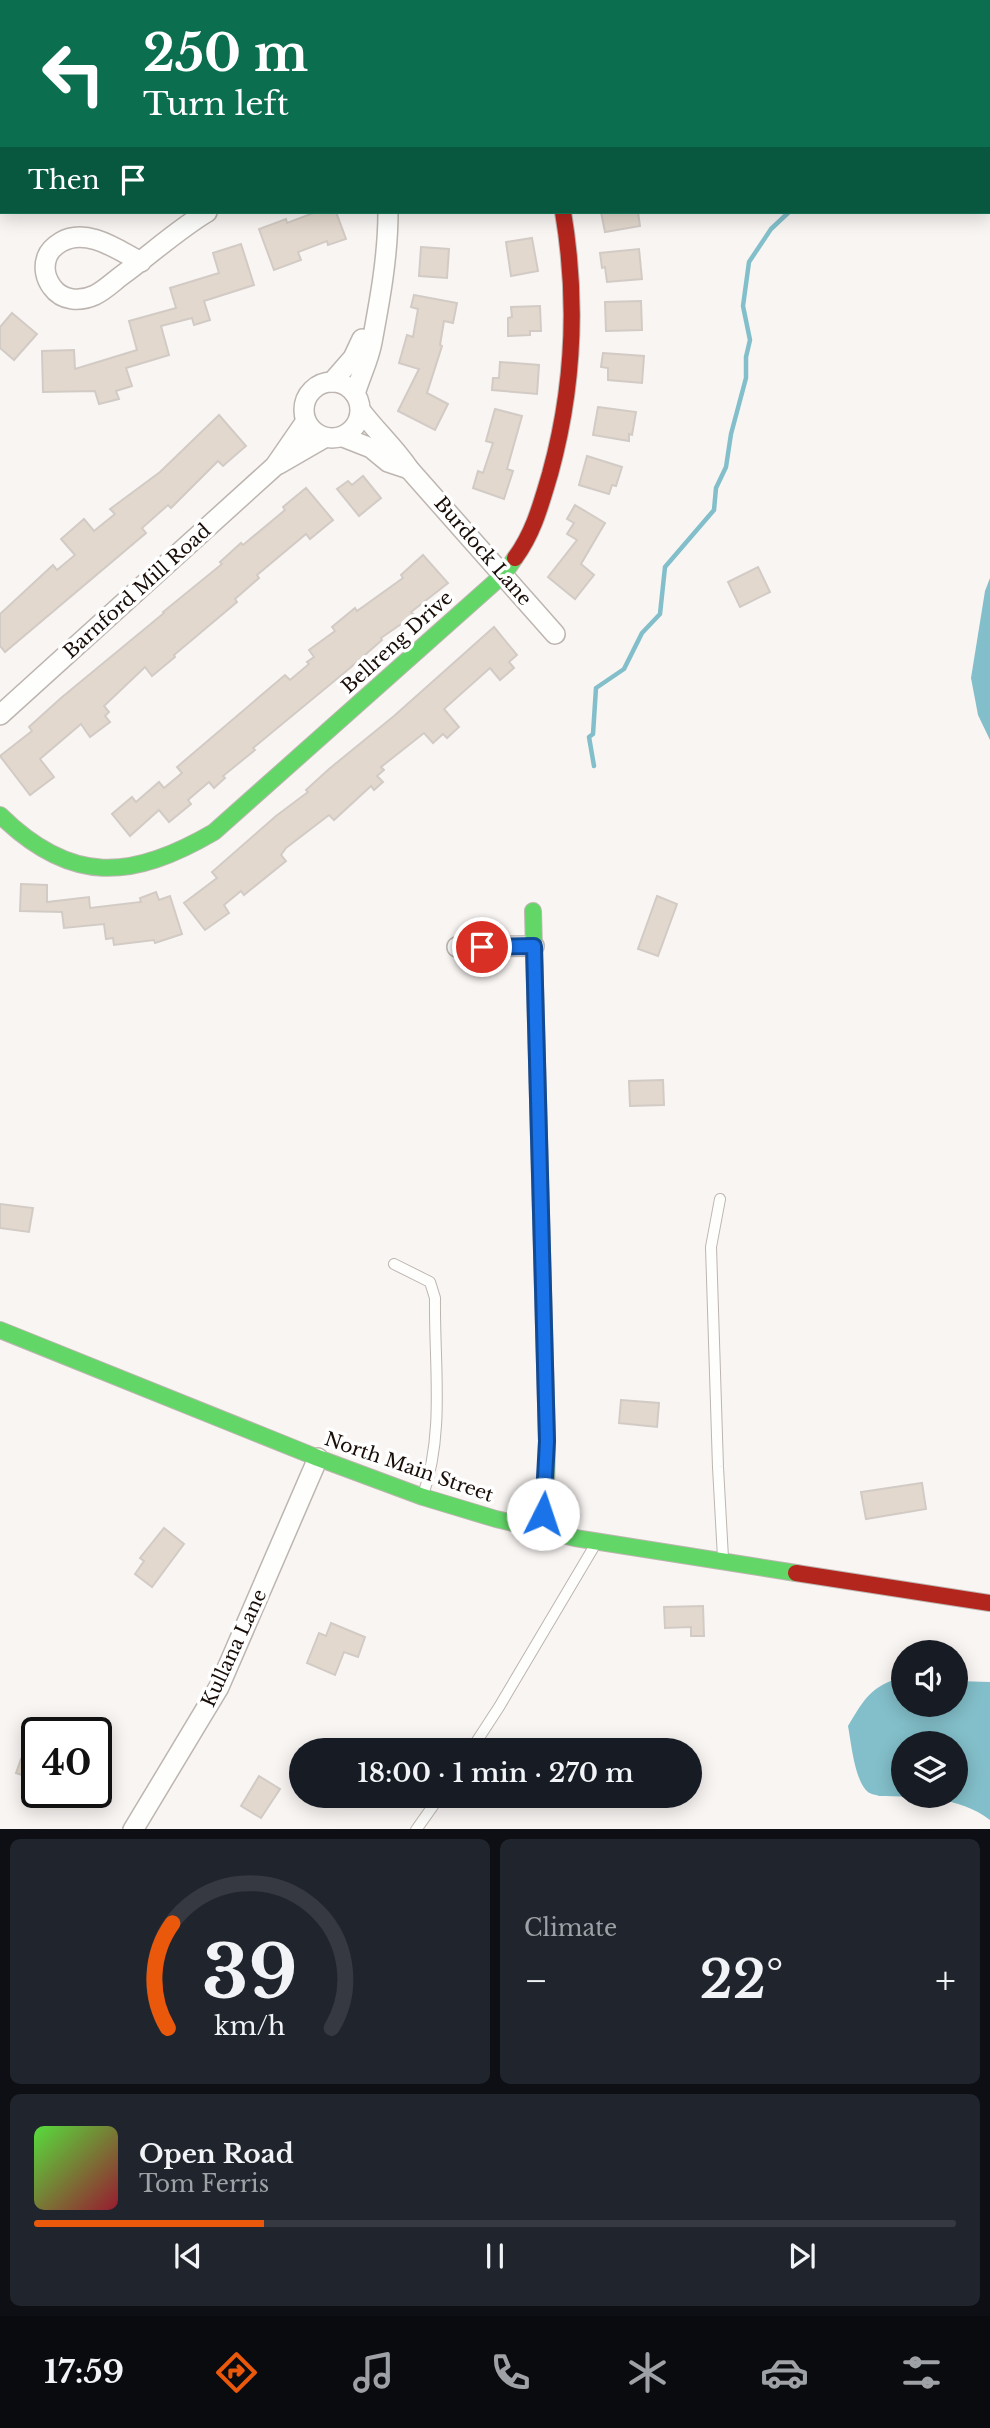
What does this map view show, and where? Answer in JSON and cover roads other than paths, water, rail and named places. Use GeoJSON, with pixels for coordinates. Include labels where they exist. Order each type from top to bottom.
{"type":"FeatureCollection","features":[{"type":"Feature","properties":{"kind":"street"},"geometry":{"type":"LineString","coordinates":[[141,262],[94,239],[69,238],[57,244],[47,256],[47,281],[58,295],[73,300],[94,296],[141,262],[205,214]]}},
{"type":"Feature","properties":{"kind":"street","name":"Barnford Mill Road"},"geometry":{"type":"LineString","coordinates":[[275,466],[333,437],[352,431],[358,422],[358,402],[388,245],[388,214]]}},
{"type":"Feature","properties":{"kind":"street","name":"Bellreng Drive"},"geometry":{"type":"LineString","coordinates":[[0,816],[30,841],[53,855],[78,865],[103,869],[135,868],[164,860],[214,832],[504,575],[528,537],[540,507],[558,446],[570,378],[573,330],[569,238],[563,214]]}},
{"type":"Feature","properties":{"kind":"street","name":"Barnford Mill Road"},"geometry":{"type":"LineString","coordinates":[[0,715],[275,466],[306,421],[306,399],[312,390],[321,384],[332,382],[353,358],[374,320]]}},
{"type":"Feature","properties":{"kind":"street"},"geometry":{"type":"LineString","coordinates":[[332,382],[340,382],[358,402]]}},
{"type":"Feature","properties":{"kind":"street","name":"Burdock Lane"},"geometry":{"type":"LineString","coordinates":[[358,402],[379,435],[397,451],[409,469],[555,634]]}},
{"type":"Feature","properties":{"kind":"street"},"geometry":{"type":"LineString","coordinates":[[306,421],[316,435],[333,437]]}},
{"type":"Feature","properties":{"kind":"street","name":"Burdock Lane"},"geometry":{"type":"LineString","coordinates":[[333,437],[371,448],[388,462],[409,469]]}},
{"type":"Feature","properties":{"kind":"street"},"geometry":{"type":"LineString","coordinates":[[533,911],[547,1441],[546,1492],[541,1530]]}},
{"type":"Feature","properties":{"kind":"street"},"geometry":{"type":"LineString","coordinates":[[457,947],[534,946]]}},
{"type":"Feature","properties":{"kind":"street","name":"North Main Street"},"geometry":{"type":"LineString","coordinates":[[0,1330],[422,1497],[541,1530],[723,1562],[990,1603]]}},
{"type":"Feature","properties":{"kind":"street","name":"Kullana Lane"},"geometry":{"type":"LineString","coordinates":[[133,1829],[219,1687],[318,1458]]}},
{"type":"Feature","properties":{"kind":"lane"},"geometry":{"type":"LineString","coordinates":[[720,1199],[711,1247],[723,1562]]}},
{"type":"Feature","properties":{"kind":"lane"},"geometry":{"type":"LineString","coordinates":[[394,1264],[430,1282],[435,1298],[436,1411],[432,1470],[422,1497]]}},
{"type":"Feature","properties":{"kind":"lane"},"geometry":{"type":"LineString","coordinates":[[479,1738],[597,1541]]}},
{"type":"Feature","properties":{"kind":"lane"},"geometry":{"type":"LineString","coordinates":[[416,1829],[431,1808]]}},
{"type":"Feature","properties":{"kind":"water"},"geometry":{"type":"Polygon","coordinates":[[[990,578],[990,740],[978,715],[971,678],[985,591],[990,578]]]}},
{"type":"Feature","properties":{"kind":"water"},"geometry":{"type":"Polygon","coordinates":[[[891,1681],[891,1717],[968,1717],[968,1681],[990,1682],[990,1820],[968,1807],[968,1731],[891,1731],[891,1797],[869,1793],[860,1780],[854,1761],[848,1726],[867,1697],[891,1681]]]}},
{"type":"Feature","properties":{"kind":"waterway"},"geometry":{"type":"LineString","coordinates":[[594,766],[589,737],[593,734],[596,688],[624,669],[642,633],[660,614],[665,567],[714,510],[716,488],[726,467],[731,434],[746,378],[746,357],[750,340],[743,306],[749,262],[771,229],[787,214]]}}]}
